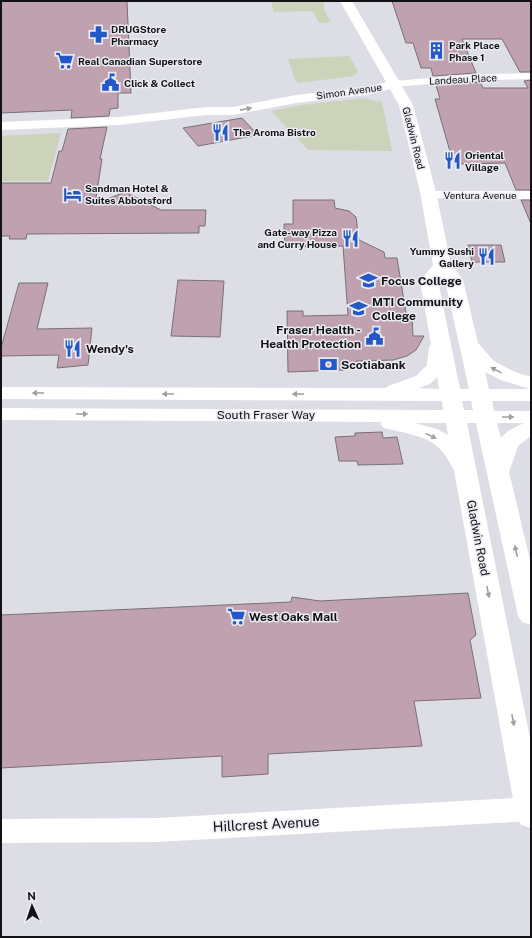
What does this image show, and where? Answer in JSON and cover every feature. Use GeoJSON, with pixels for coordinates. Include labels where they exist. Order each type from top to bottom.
{"type":"FeatureCollection","features":[{"type":"Feature","properties":{"kind":"main road","name":"Gladwin Road"},"geometry":{"type":"LineString","coordinates":[[346,1],[406,105],[428,195],[442,265],[454,280],[531,616]]}},
{"type":"Feature","properties":{"kind":"main road","name":"Gladwin Road"},"geometry":{"type":"LineString","coordinates":[[442,265],[429,281],[530,811]]}},
{"type":"Feature","properties":{"kind":"main road"},"geometry":{"type":"LineString","coordinates":[[337,395],[398,390],[423,380],[437,367],[440,340]]}},
{"type":"Feature","properties":{"kind":"main road"},"geometry":{"type":"LineString","coordinates":[[469,345],[487,365],[508,376],[531,383]]}},
{"type":"Feature","properties":{"kind":"main road","name":"South Fraser Way"},"geometry":{"type":"LineString","coordinates":[[1,393],[337,395],[453,406],[486,416],[531,417]]}},
{"type":"Feature","properties":{"kind":"main road","name":"South Fraser Way"},"geometry":{"type":"LineString","coordinates":[[1,414],[324,416],[453,406],[481,395],[531,395]]}},
{"type":"Feature","properties":{"kind":"main road"},"geometry":{"type":"LineString","coordinates":[[324,416],[407,427],[431,435],[449,446],[465,470]]}},
{"type":"Feature","properties":{"kind":"main road"},"geometry":{"type":"LineString","coordinates":[[499,472],[506,445],[518,433],[531,428]]}},
{"type":"Feature","properties":{"kind":"street","name":"Landeau Place"},"geometry":{"type":"LineString","coordinates":[[395,84],[462,78],[531,76]]}},
{"type":"Feature","properties":{"kind":"street","name":"Simon Avenue"},"geometry":{"type":"LineString","coordinates":[[1,126],[119,121],[207,110],[233,111],[296,99],[366,90],[395,84]]}},
{"type":"Feature","properties":{"kind":"street","name":"Ventura Avenue"},"geometry":{"type":"LineString","coordinates":[[428,195],[531,195]]}},
{"type":"Feature","properties":{"kind":"street","name":"Hillcrest Avenue"},"geometry":{"type":"LineString","coordinates":[[1,831],[157,830],[530,811]]}},
{"type":"Feature","properties":{"kind":"green space"},"geometry":{"type":"Polygon","coordinates":[[[271,1],[324,1],[324,10],[331,22],[319,23],[313,11],[274,12],[271,1]]]}},
{"type":"Feature","properties":{"kind":"green space"},"geometry":{"type":"Polygon","coordinates":[[[349,56],[358,71],[354,76],[298,83],[295,79],[288,59],[349,56]]]}},
{"type":"Feature","properties":{"kind":"green space"},"geometry":{"type":"Polygon","coordinates":[[[363,98],[382,102],[392,151],[308,150],[271,111],[302,105],[363,98]]]}},
{"type":"Feature","properties":{"kind":"green space"},"geometry":{"type":"Polygon","coordinates":[[[61,133],[48,181],[1,181],[1,136],[61,133]]]}},
{"type":"Feature","properties":{"kind":"building","name":"Real Canadian Superstore"},"geometry":{"type":"Polygon","coordinates":[[[1,1],[127,1],[131,93],[118,93],[118,108],[110,109],[109,116],[71,118],[72,110],[1,113],[1,1]]]}},
{"type":"Feature","properties":{"kind":"building"},"geometry":{"type":"Polygon","coordinates":[[[392,1],[531,1],[531,72],[520,72],[502,39],[462,39],[476,73],[433,76],[431,68],[421,68],[413,43],[406,43],[392,1]]]}},
{"type":"Feature","properties":{"kind":"building"},"geometry":{"type":"Polygon","coordinates":[[[531,80],[531,190],[516,190],[505,163],[458,164],[457,162],[453,162],[435,99],[440,99],[436,85],[480,82],[483,88],[528,88],[524,81],[531,80]]]}},
{"type":"Feature","properties":{"kind":"building","name":"The Aroma Bistro"},"geometry":{"type":"Polygon","coordinates":[[[242,118],[258,135],[198,146],[183,128],[242,118]]]}},
{"type":"Feature","properties":{"kind":"building","name":"Sandman Hotel & Suites Abbotsford"},"geometry":{"type":"Polygon","coordinates":[[[107,127],[100,159],[102,159],[95,204],[125,192],[161,210],[206,210],[205,226],[199,226],[199,233],[27,234],[26,239],[9,239],[10,236],[1,236],[1,183],[51,183],[59,151],[62,151],[68,129],[107,127]]]}},
{"type":"Feature","properties":{"kind":"building"},"geometry":{"type":"Polygon","coordinates":[[[293,200],[334,200],[335,208],[349,211],[356,217],[359,240],[384,252],[385,258],[397,258],[406,313],[412,315],[413,336],[424,336],[416,350],[407,356],[393,360],[357,361],[352,368],[344,370],[288,372],[287,311],[303,311],[303,316],[348,315],[343,246],[285,247],[284,224],[293,224],[293,200]]]}},
{"type":"Feature","properties":{"kind":"building"},"geometry":{"type":"Polygon","coordinates":[[[521,200],[531,200],[531,224],[521,200]]]}},
{"type":"Feature","properties":{"kind":"building","name":"Yummy Sushi Gallery"},"geometry":{"type":"Polygon","coordinates":[[[468,245],[501,245],[505,262],[472,262],[468,245]]]}},
{"type":"Feature","properties":{"kind":"building"},"geometry":{"type":"Polygon","coordinates":[[[178,280],[224,281],[220,337],[171,336],[178,280]]]}},
{"type":"Feature","properties":{"kind":"building"},"geometry":{"type":"Polygon","coordinates":[[[19,283],[48,283],[37,329],[92,328],[88,365],[57,368],[59,355],[1,356],[1,348],[19,283]]]}},
{"type":"Feature","properties":{"kind":"building"},"geometry":{"type":"Polygon","coordinates":[[[382,432],[383,438],[397,437],[403,464],[358,465],[357,461],[339,461],[335,437],[355,436],[355,433],[382,432]]]}},
{"type":"Feature","properties":{"kind":"building"},"geometry":{"type":"Polygon","coordinates":[[[468,593],[476,635],[470,640],[481,698],[414,701],[422,746],[268,754],[268,774],[222,777],[222,756],[1,768],[1,615],[291,602],[292,597],[320,601],[468,593]]]}},
{"type":"Feature","properties":{"kind":"place","name":"DRUGStore Pharmacy"},"geometry":{"type":"Point","coordinates":[98,35]}},
{"type":"Feature","properties":{"kind":"place","name":"Park Place Phase 1"},"geometry":{"type":"Point","coordinates":[436,51]}},
{"type":"Feature","properties":{"kind":"place","name":"Real Canadian Superstore"},"geometry":{"type":"Point","coordinates":[65,61]}},
{"type":"Feature","properties":{"kind":"place","name":"Click & Collect"},"geometry":{"type":"Point","coordinates":[111,83]}},
{"type":"Feature","properties":{"kind":"place","name":"The Aroma Bistro"},"geometry":{"type":"Point","coordinates":[220,132]}},
{"type":"Feature","properties":{"kind":"place","name":"Oriental Village"},"geometry":{"type":"Point","coordinates":[452,161]}},
{"type":"Feature","properties":{"kind":"place","name":"Sandman Hotel & Suites Abbotsford"},"geometry":{"type":"Point","coordinates":[72,194]}},
{"type":"Feature","properties":{"kind":"place","name":"Gate-way Pizza and Curry House"},"geometry":{"type":"Point","coordinates":[350,238]}},
{"type":"Feature","properties":{"kind":"place","name":"Yummy Sushi Gallery"},"geometry":{"type":"Point","coordinates":[487,257]}},
{"type":"Feature","properties":{"kind":"place","name":"Focus College"},"geometry":{"type":"Point","coordinates":[368,281]}},
{"type":"Feature","properties":{"kind":"place","name":"MTI Community College"},"geometry":{"type":"Point","coordinates":[359,309]}},
{"type":"Feature","properties":{"kind":"place","name":"Fraser Health - Health Protection"},"geometry":{"type":"Point","coordinates":[374,337]}},
{"type":"Feature","properties":{"kind":"place","name":"Wendy's"},"geometry":{"type":"Point","coordinates":[73,349]}},
{"type":"Feature","properties":{"kind":"place","name":"Scotiabank"},"geometry":{"type":"Point","coordinates":[328,365]}},
{"type":"Feature","properties":{"kind":"place","name":"West Oaks Mall"},"geometry":{"type":"Point","coordinates":[236,617]}}]}
